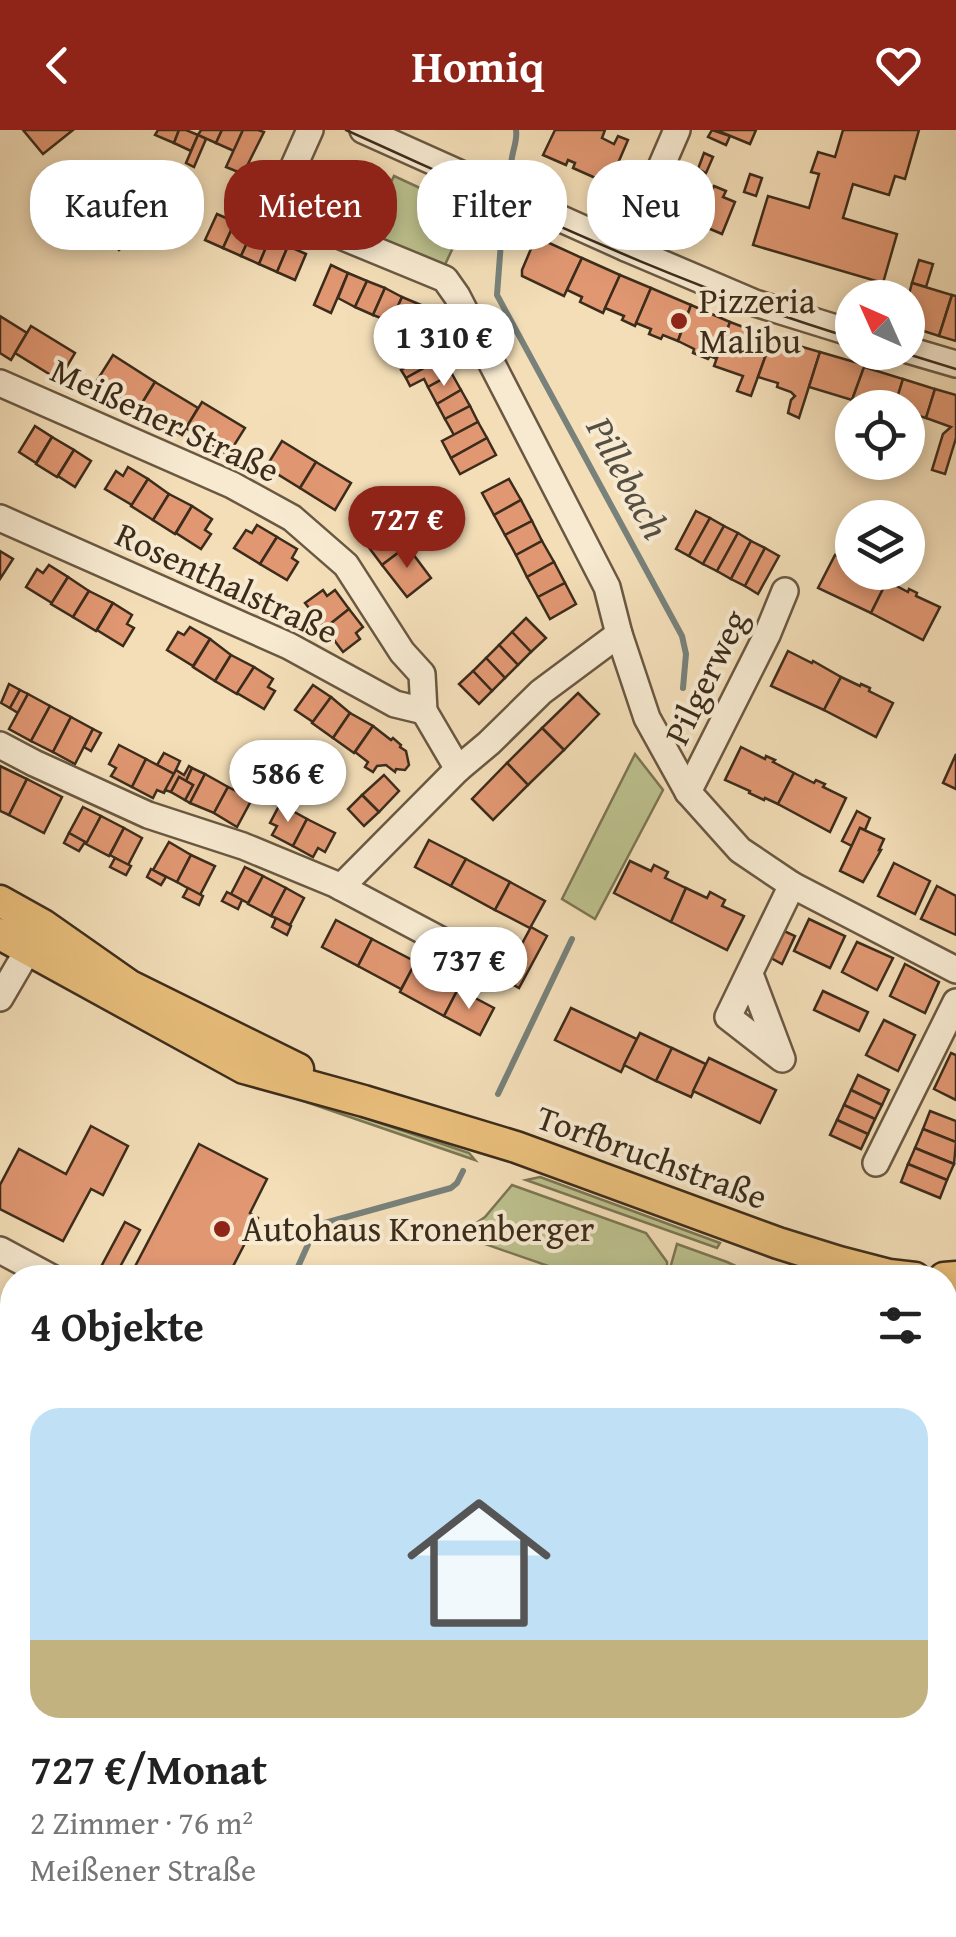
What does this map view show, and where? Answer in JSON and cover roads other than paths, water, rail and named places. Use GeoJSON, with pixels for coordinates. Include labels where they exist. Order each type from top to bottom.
{"type":"FeatureCollection","features":[{"type":"Feature","properties":{"kind":"main road","name":"Torfbruchstraße"},"geometry":{"type":"LineString","coordinates":[[0,901],[43,925],[130,986],[364,1100]]}},
{"type":"Feature","properties":{"kind":"main road"},"geometry":{"type":"LineString","coordinates":[[0,919],[20,936],[28,950],[53,950],[130,986]]}},
{"type":"Feature","properties":{"kind":"main road","name":"Torfbruchstraße"},"geometry":{"type":"LineString","coordinates":[[0,934],[244,1068],[516,1146],[778,1243],[825,1265]]}},
{"type":"Feature","properties":{"kind":"street","name":"Pilgerweg"},"geometry":{"type":"LineString","coordinates":[[310,130],[281,195],[287,211],[445,279],[458,296],[607,587],[647,718],[688,792],[740,850],[792,885],[956,970]]}},
{"type":"Feature","properties":{"kind":"street"},"geometry":{"type":"LineString","coordinates":[[363,130],[587,231]]}},
{"type":"Feature","properties":{"kind":"street"},"geometry":{"type":"LineString","coordinates":[[663,160],[676,130]]}},
{"type":"Feature","properties":{"kind":"street"},"geometry":{"type":"LineString","coordinates":[[631,250],[755,302],[835,328]]}},
{"type":"Feature","properties":{"kind":"street"},"geometry":{"type":"LineString","coordinates":[[925,355],[956,364]]}},
{"type":"Feature","properties":{"kind":"street","name":"Meißener Straße"},"geometry":{"type":"LineString","coordinates":[[0,383],[232,485],[292,518],[346,565],[402,652],[422,674],[424,711],[458,769]]}},
{"type":"Feature","properties":{"kind":"street","name":"Rosenthalstraße"},"geometry":{"type":"LineString","coordinates":[[0,518],[273,638],[395,704],[424,711]]}},
{"type":"Feature","properties":{"kind":"street","name":"Pilgerweg"},"geometry":{"type":"LineString","coordinates":[[688,792],[786,591]]}},
{"type":"Feature","properties":{"kind":"street"},"geometry":{"type":"LineString","coordinates":[[341,888],[458,769],[541,692],[619,634]]}},
{"type":"Feature","properties":{"kind":"street"},"geometry":{"type":"LineString","coordinates":[[0,745],[122,804],[242,846],[341,888],[484,963]]}},
{"type":"Feature","properties":{"kind":"street"},"geometry":{"type":"LineString","coordinates":[[750,974],[792,885]]}},
{"type":"Feature","properties":{"kind":"street"},"geometry":{"type":"LineString","coordinates":[[0,998],[28,950]]}},
{"type":"Feature","properties":{"kind":"street"},"geometry":{"type":"LineString","coordinates":[[876,1164],[956,1002]]}},
{"type":"Feature","properties":{"kind":"street"},"geometry":{"type":"LineString","coordinates":[[0,1250],[28,1265]]}},
{"type":"Feature","properties":{"kind":"waterway","name":"Pillebach"},"geometry":{"type":"LineString","coordinates":[[512,160],[516,130]]}},
{"type":"Feature","properties":{"kind":"waterway","name":"Pillebach"},"geometry":{"type":"LineString","coordinates":[[500,250],[497,295],[682,636],[686,654],[683,688]]}},
{"type":"Feature","properties":{"kind":"waterway","name":"Pillebach"},"geometry":{"type":"LineString","coordinates":[[498,1094],[572,939]]}},
{"type":"Feature","properties":{"kind":"waterway","name":"Pillebach"},"geometry":{"type":"LineString","coordinates":[[299,1265],[321,1224],[451,1188],[463,1171]]}},
{"type":"Feature","properties":{"kind":"tram line"},"geometry":{"type":"LineString","coordinates":[[346,130],[659,269],[835,333]]}},
{"type":"Feature","properties":{"kind":"tram line"},"geometry":{"type":"LineString","coordinates":[[925,359],[956,369]]}},
{"type":"Feature","properties":{"kind":"place","name":"Pizzeria Malibu"},"geometry":{"type":"Point","coordinates":[679,321]}},
{"type":"Feature","properties":{"kind":"place","name":"Autohaus Kronenberger"},"geometry":{"type":"Point","coordinates":[222,1229]}}]}
